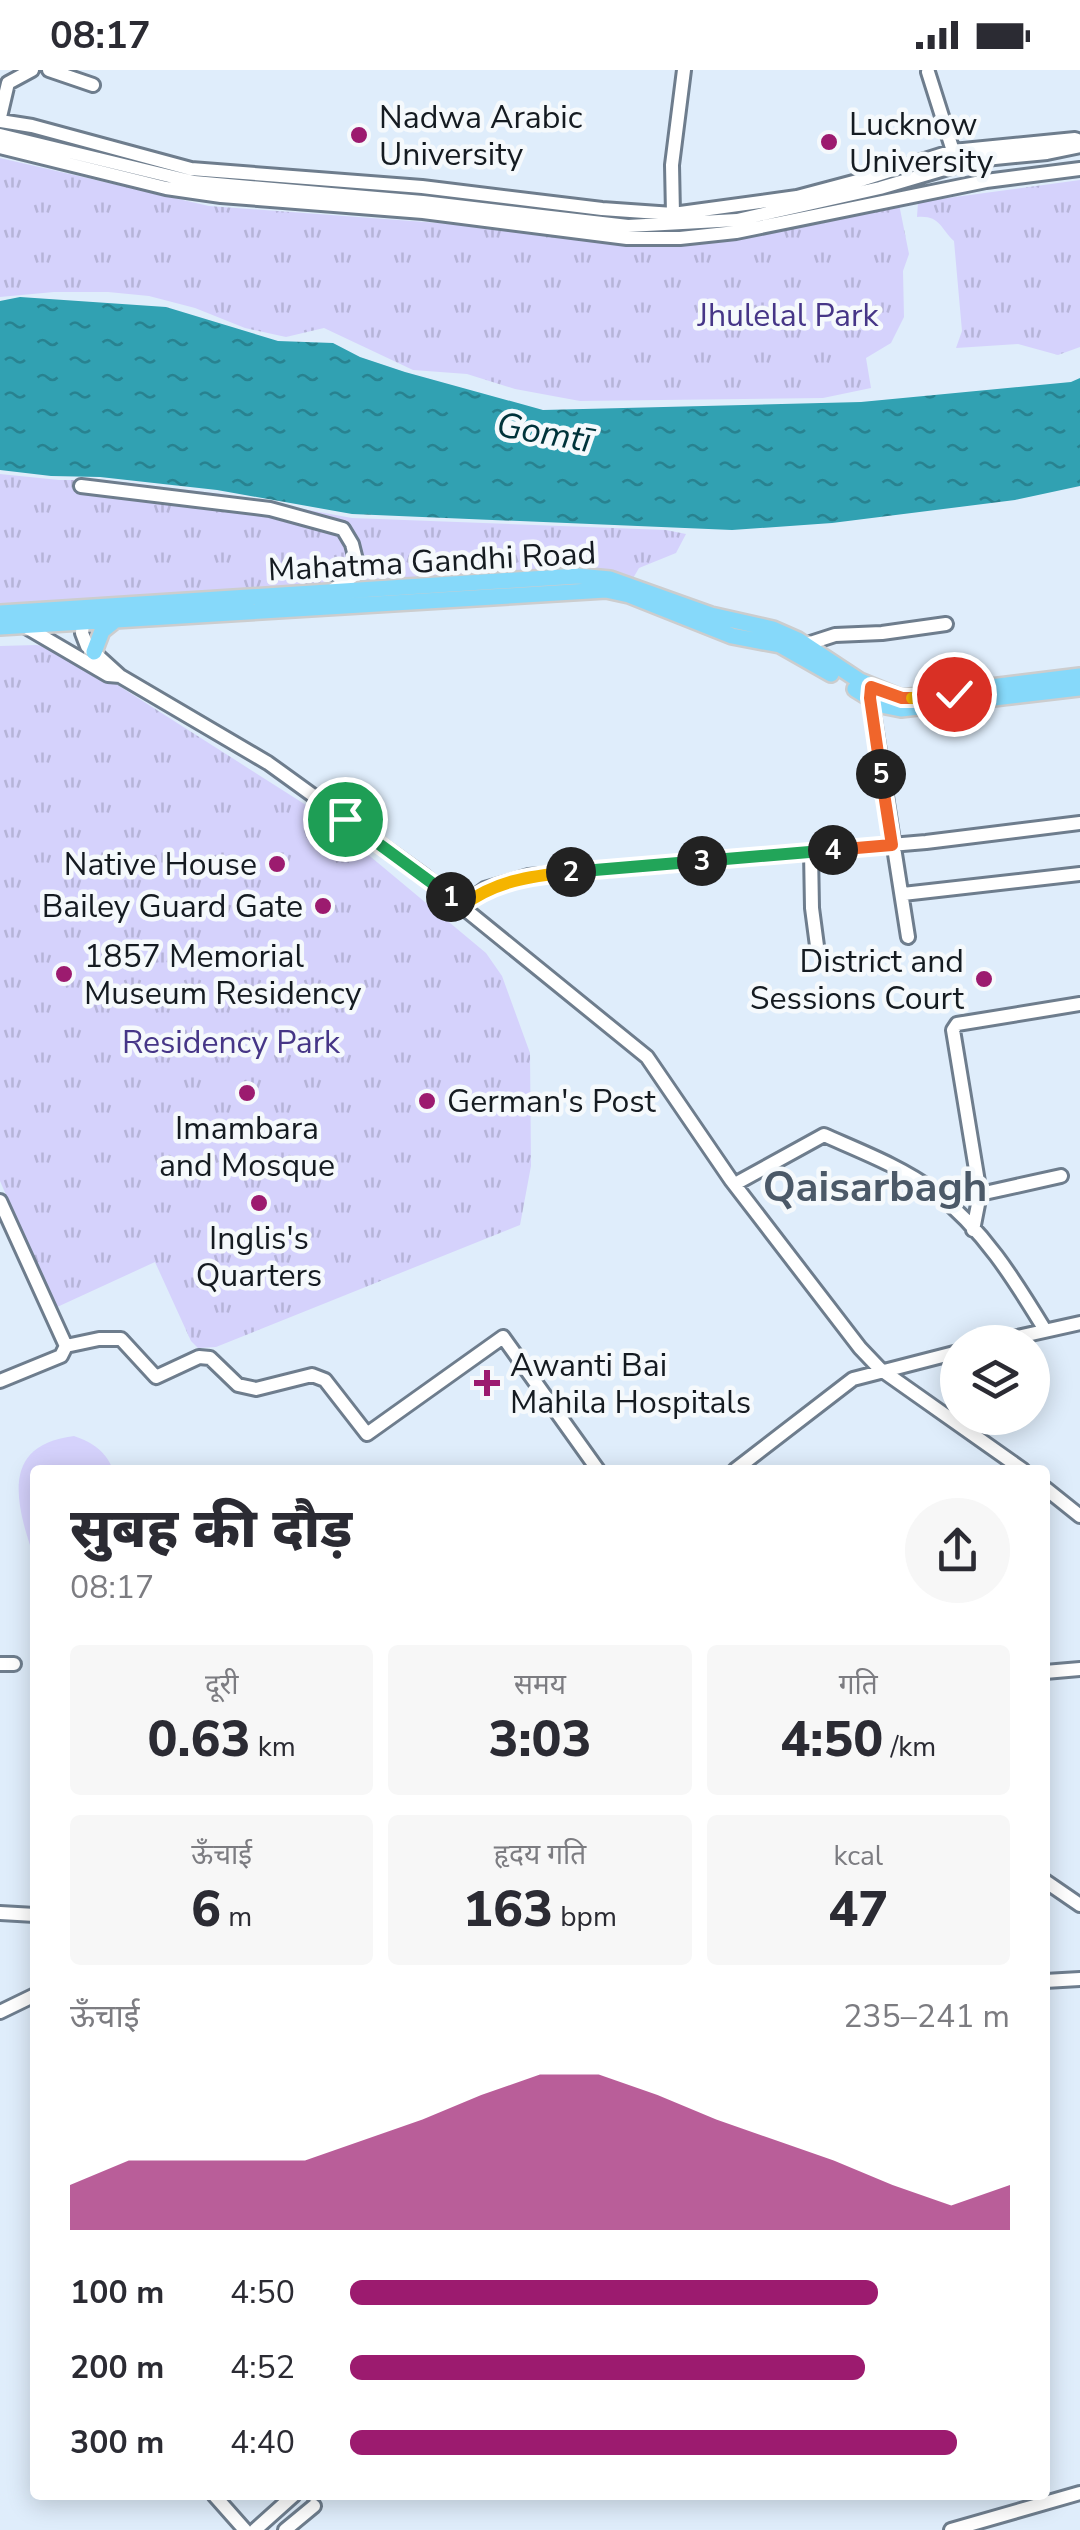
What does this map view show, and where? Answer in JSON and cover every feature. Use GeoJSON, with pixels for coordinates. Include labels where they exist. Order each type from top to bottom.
{"type":"FeatureCollection","features":[{"type":"Feature","properties":{"kind":"main road","name":"Mahatma Gandhi Road"},"geometry":{"type":"LineString","coordinates":[[0,613],[578,576],[610,579],[711,615],[774,629],[870,692],[902,698],[1080,688]]}},
{"type":"Feature","properties":{"kind":"main road","name":"Mahatma Gandhi Road"},"geometry":{"type":"LineString","coordinates":[[0,627],[606,590],[629,595],[700,626],[800,648]]}},
{"type":"Feature","properties":{"kind":"main road"},"geometry":{"type":"LineString","coordinates":[[94,652],[102,631],[117,619]]}},
{"type":"Feature","properties":{"kind":"main road","name":"Mahatma Gandhi Road"},"geometry":{"type":"LineString","coordinates":[[987,695],[1080,676]]}},
{"type":"Feature","properties":{"kind":"street"},"geometry":{"type":"LineString","coordinates":[[32,70],[4,76],[0,119],[191,169],[422,187],[602,209],[673,214],[797,196],[953,150],[1075,139],[1080,144]]}},
{"type":"Feature","properties":{"kind":"street"},"geometry":{"type":"LineString","coordinates":[[49,70],[93,85]]}},
{"type":"Feature","properties":{"kind":"street"},"geometry":{"type":"LineString","coordinates":[[673,214],[672,165],[684,70]]}},
{"type":"Feature","properties":{"kind":"street"},"geometry":{"type":"LineString","coordinates":[[928,72],[953,150]]}},
{"type":"Feature","properties":{"kind":"street"},"geometry":{"type":"LineString","coordinates":[[0,135],[194,182],[642,226],[738,220],[862,192],[974,160],[1080,144]]}},
{"type":"Feature","properties":{"kind":"street"},"geometry":{"type":"LineString","coordinates":[[0,147],[166,188],[221,196],[423,212],[627,238],[736,232],[986,181],[1080,169]]}},
{"type":"Feature","properties":{"kind":"street"},"geometry":{"type":"LineString","coordinates":[[82,486],[270,509],[343,529],[352,544],[359,572],[329,592]]}},
{"type":"Feature","properties":{"kind":"street"},"geometry":{"type":"LineString","coordinates":[[83,623],[84,641],[120,676],[268,763],[462,906],[647,1057],[734,1184],[860,1348],[880,1369],[1016,1465]]}},
{"type":"Feature","properties":{"kind":"street"},"geometry":{"type":"LineString","coordinates":[[800,648],[834,635],[946,624]]}},
{"type":"Feature","properties":{"kind":"street"},"geometry":{"type":"LineString","coordinates":[[26,627],[108,675],[120,676]]}},
{"type":"Feature","properties":{"kind":"street"},"geometry":{"type":"LineString","coordinates":[[870,692],[908,937]]}},
{"type":"Feature","properties":{"kind":"street"},"geometry":{"type":"LineString","coordinates":[[462,906],[484,889],[528,876],[892,845],[1080,823]]}},
{"type":"Feature","properties":{"kind":"street"},"geometry":{"type":"LineString","coordinates":[[810,852],[818,946]]}},
{"type":"Feature","properties":{"kind":"street"},"geometry":{"type":"LineString","coordinates":[[903,894],[1080,874]]}},
{"type":"Feature","properties":{"kind":"street"},"geometry":{"type":"LineString","coordinates":[[973,1230],[980,1194],[954,1030],[957,1024],[1080,1004]]}},
{"type":"Feature","properties":{"kind":"street"},"geometry":{"type":"LineString","coordinates":[[734,1184],[824,1134],[934,1191],[1003,1260],[1042,1325]]}},
{"type":"Feature","properties":{"kind":"street"},"geometry":{"type":"LineString","coordinates":[[980,1194],[1060,1176]]}},
{"type":"Feature","properties":{"kind":"street"},"geometry":{"type":"LineString","coordinates":[[0,1202],[66,1346]]}},
{"type":"Feature","properties":{"kind":"street"},"geometry":{"type":"LineString","coordinates":[[1050,1329],[1080,1323]]}},
{"type":"Feature","properties":{"kind":"street"},"geometry":{"type":"LineString","coordinates":[[0,1381],[60,1356],[66,1346],[121,1339],[156,1377],[199,1358],[210,1358],[238,1385],[256,1388],[312,1375],[326,1380],[367,1434],[503,1336],[594,1465]]}},
{"type":"Feature","properties":{"kind":"street"},"geometry":{"type":"LineString","coordinates":[[740,1465],[853,1378],[940,1356]]}},
{"type":"Feature","properties":{"kind":"street"},"geometry":{"type":"LineString","coordinates":[[1050,1492],[1080,1516]]}},
{"type":"Feature","properties":{"kind":"street"},"geometry":{"type":"LineString","coordinates":[[1050,1671],[1080,1668]]}},
{"type":"Feature","properties":{"kind":"street"},"geometry":{"type":"LineString","coordinates":[[1050,1885],[1080,1906]]}},
{"type":"Feature","properties":{"kind":"street"},"geometry":{"type":"LineString","coordinates":[[0,1913],[30,1915]]}},
{"type":"Feature","properties":{"kind":"street"},"geometry":{"type":"LineString","coordinates":[[1050,1981],[1080,1979]]}},
{"type":"Feature","properties":{"kind":"street"},"geometry":{"type":"LineString","coordinates":[[0,2012],[30,1997]]}},
{"type":"Feature","properties":{"kind":"street"},"geometry":{"type":"LineString","coordinates":[[951,2530],[1080,2493]]}},
{"type":"Feature","properties":{"kind":"street"},"geometry":{"type":"LineString","coordinates":[[220,2500],[255,2530],[288,2500]]}},
{"type":"Feature","properties":{"kind":"street"},"geometry":{"type":"LineString","coordinates":[[285,2530],[312,2500]]}},
{"type":"Feature","properties":{"kind":"green space","name":"Jhulelal Park"},"geometry":{"type":"Polygon","coordinates":[[[0,158],[209,206],[465,225],[665,247],[749,238],[899,204],[909,254],[903,271],[904,317],[891,343],[866,358],[871,388],[823,398],[580,401],[515,389],[467,374],[413,370],[324,328],[286,337],[245,328],[195,308],[149,296],[54,292],[0,297],[0,158]]]}},
{"type":"Feature","properties":{"kind":"green space"},"geometry":{"type":"Polygon","coordinates":[[[1080,180],[1080,347],[1058,355],[1018,344],[956,348],[962,331],[954,241],[935,220],[917,217],[918,202],[1080,180]]]}},
{"type":"Feature","properties":{"kind":"green space"},"geometry":{"type":"Polygon","coordinates":[[[0,474],[103,480],[221,494],[352,518],[666,530],[686,534],[676,553],[639,568],[632,580],[0,607],[0,474]]]}},
{"type":"Feature","properties":{"kind":"green space","name":"Residency Park"},"geometry":{"type":"Polygon","coordinates":[[[0,646],[61,649],[317,812],[486,953],[502,976],[530,1053],[531,1166],[520,1225],[216,1347],[198,1348],[191,1341],[155,1262],[55,1308],[0,1181],[0,646]]]}},
{"type":"Feature","properties":{"kind":"green space"},"geometry":{"type":"Polygon","coordinates":[[[74,1436],[98,1448],[110,1465],[30,1465],[30,1544],[22,1518],[19,1480],[34,1451],[74,1436]]]}},
{"type":"Feature","properties":{"kind":"water","name":"Gomtī"},"geometry":{"type":"Polygon","coordinates":[[[20,297],[166,307],[278,341],[333,343],[405,372],[543,410],[861,402],[1080,378],[1080,486],[1015,500],[832,523],[732,530],[352,514],[217,490],[0,470],[0,301],[20,297]]]}},
{"type":"Feature","properties":{"kind":"place","name":"Nadwa Arabic University"},"geometry":{"type":"Point","coordinates":[359,135]}},
{"type":"Feature","properties":{"kind":"place","name":"Lucknow University"},"geometry":{"type":"Point","coordinates":[829,142]}},
{"type":"Feature","properties":{"kind":"place","name":"Native House"},"geometry":{"type":"Point","coordinates":[277,864]}},
{"type":"Feature","properties":{"kind":"place","name":"Bailey Guard Gate"},"geometry":{"type":"Point","coordinates":[323,906]}},
{"type":"Feature","properties":{"kind":"place","name":"1857 Memorial Museum Residency"},"geometry":{"type":"Point","coordinates":[64,974]}},
{"type":"Feature","properties":{"kind":"place","name":"District and Sessions Court"},"geometry":{"type":"Point","coordinates":[984,979]}},
{"type":"Feature","properties":{"kind":"place","name":"Imambara and Mosque"},"geometry":{"type":"Point","coordinates":[247,1093]}},
{"type":"Feature","properties":{"kind":"place","name":"German's Post"},"geometry":{"type":"Point","coordinates":[427,1101]}},
{"type":"Feature","properties":{"kind":"place","name":"Inglis's Quarters"},"geometry":{"type":"Point","coordinates":[259,1203]}},
{"type":"Feature","properties":{"kind":"place","name":"Awanti Bai Mahila Hospitals"},"geometry":{"type":"Point","coordinates":[487,1383]}},
{"type":"Feature","properties":{"kind":"district","name":"Qaisarbagh"},"geometry":{"type":"Point","coordinates":[875,1186]}},
{"type":"Feature","properties":{"kind":"route"},"geometry":{"type":"LineString","coordinates":[[345,819],[462,906],[484,889],[528,876],[892,845],[871,687],[902,698],[954,694]]}}]}
